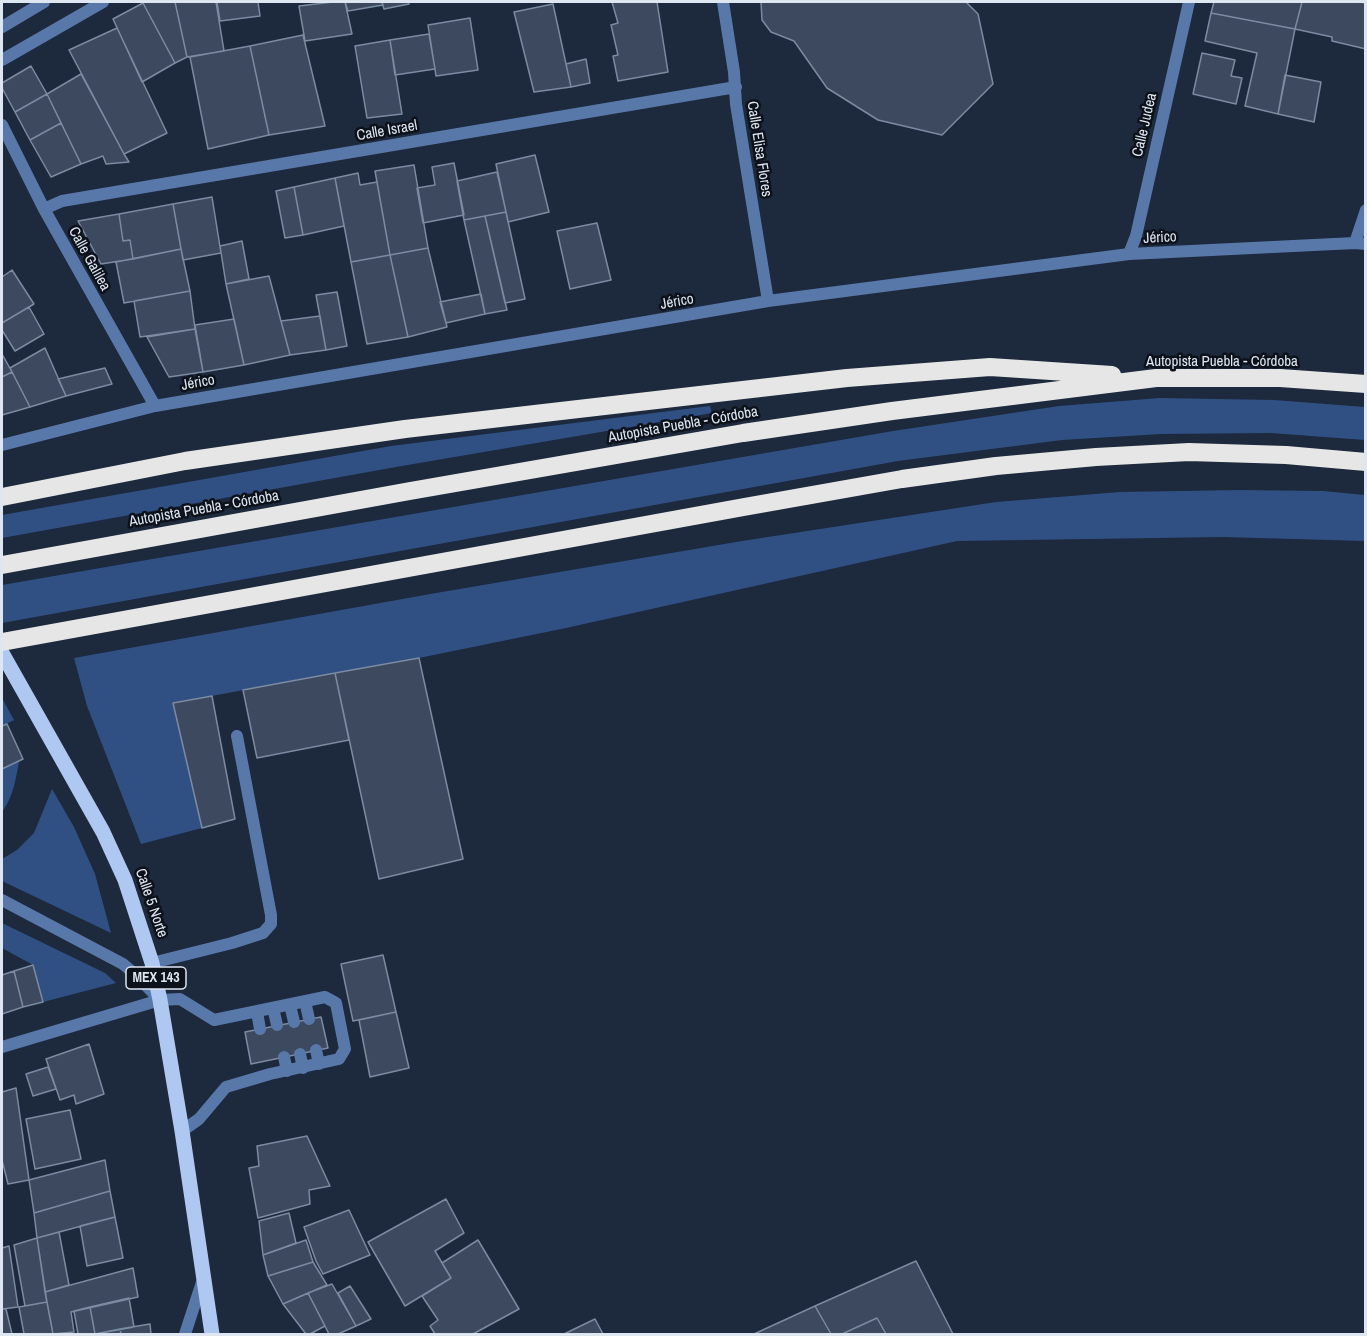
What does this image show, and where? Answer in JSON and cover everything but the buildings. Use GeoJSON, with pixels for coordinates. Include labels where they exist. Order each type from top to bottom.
{"type":"FeatureCollection","features":[{"type":"Feature","properties":{"kind":"highway"},"geometry":{"type":"LineString","coordinates":[[2,497],[185,460],[405,429],[847,378],[990,367],[1156,378]]}},
{"type":"Feature","properties":{"kind":"highway","name":"Autopista Puebla - Córdoba"},"geometry":{"type":"LineString","coordinates":[[7,564],[410,490],[744,433],[892,411],[1156,378],[1280,378],[1365,384]]}},
{"type":"Feature","properties":{"kind":"highway"},"geometry":{"type":"LineString","coordinates":[[2,642],[766,503],[902,479],[996,466],[1189,452],[1286,454],[1365,462]]}},
{"type":"Feature","properties":{"kind":"main road","name":"Calle 5 Norte"},"geometry":{"type":"LineString","coordinates":[[2,653],[103,832],[125,880],[152,963],[182,1131],[212,1335]]}},
{"type":"Feature","properties":{"kind":"street"},"geometry":{"type":"LineString","coordinates":[[2,27],[44,2]]}},
{"type":"Feature","properties":{"kind":"street"},"geometry":{"type":"LineString","coordinates":[[2,60],[104,2]]}},
{"type":"Feature","properties":{"kind":"street","name":"Calle Elisa Flores"},"geometry":{"type":"LineString","coordinates":[[723,2],[736,87],[736,104],[768,302]]}},
{"type":"Feature","properties":{"kind":"street","name":"Calle Judea"},"geometry":{"type":"LineString","coordinates":[[1129,254],[1136,236],[1189,2]]}},
{"type":"Feature","properties":{"kind":"street","name":"Calle Israel"},"geometry":{"type":"LineString","coordinates":[[44,209],[62,201],[736,87]]}},
{"type":"Feature","properties":{"kind":"street","name":"Calle Galilea"},"geometry":{"type":"LineString","coordinates":[[2,125],[44,209],[154,406]]}},
{"type":"Feature","properties":{"kind":"street"},"geometry":{"type":"LineString","coordinates":[[1360,243],[1365,210]]}},
{"type":"Feature","properties":{"kind":"street","name":"Jérico"},"geometry":{"type":"LineString","coordinates":[[2,445],[154,406],[768,302],[1129,254],[1360,243]]}},
{"type":"Feature","properties":{"kind":"street"},"geometry":{"type":"LineString","coordinates":[[152,963],[232,943],[262,933],[271,924],[237,736]]}},
{"type":"Feature","properties":{"kind":"street"},"geometry":{"type":"LineString","coordinates":[[2,900],[123,964],[160,1000]]}},
{"type":"Feature","properties":{"kind":"street"},"geometry":{"type":"LineString","coordinates":[[2,1047],[160,1000],[180,999],[214,1020],[325,997],[336,1003],[345,1049],[339,1059],[270,1074],[226,1087],[199,1119],[182,1131]]}},
{"type":"Feature","properties":{"kind":"street"},"geometry":{"type":"LineString","coordinates":[[305,1001],[309,1019]]}},
{"type":"Feature","properties":{"kind":"street"},"geometry":{"type":"LineString","coordinates":[[290,1005],[294,1022]]}},
{"type":"Feature","properties":{"kind":"street"},"geometry":{"type":"LineString","coordinates":[[273,1008],[278,1025]]}},
{"type":"Feature","properties":{"kind":"street"},"geometry":{"type":"LineString","coordinates":[[257,1012],[260,1029]]}},
{"type":"Feature","properties":{"kind":"street"},"geometry":{"type":"LineString","coordinates":[[316,1050],[319,1064]]}},
{"type":"Feature","properties":{"kind":"street"},"geometry":{"type":"LineString","coordinates":[[300,1053],[303,1068]]}},
{"type":"Feature","properties":{"kind":"street"},"geometry":{"type":"LineString","coordinates":[[284,1057],[287,1071]]}},
{"type":"Feature","properties":{"kind":"street"},"geometry":{"type":"LineString","coordinates":[[266,1060],[270,1074]]}},
{"type":"Feature","properties":{"kind":"street"},"geometry":{"type":"LineString","coordinates":[[185,1335],[203,1278]]}},
{"type":"Feature","properties":{"kind":"shaded area"},"geometry":{"type":"Polygon","coordinates":[[[1160,398],[1274,400],[1365,407],[1365,440],[1271,433],[1161,434],[1062,440],[898,461],[2,623],[2,585],[893,431],[1059,406],[1160,398]]]}},
{"type":"Feature","properties":{"kind":"shaded area"},"geometry":{"type":"Polygon","coordinates":[[[710,406],[712,413],[2,538],[2,515],[391,446],[710,406]]]}},
{"type":"Feature","properties":{"kind":"shaded area"},"geometry":{"type":"Polygon","coordinates":[[[1323,491],[1365,495],[1365,541],[1223,537],[957,541],[566,628],[419,658],[173,703],[202,828],[141,844],[87,706],[74,658],[742,541],[996,502],[1120,492],[1323,491]]]}},
{"type":"Feature","properties":{"kind":"shaded area"},"geometry":{"type":"Polygon","coordinates":[[[2,698],[14,720],[2,726],[2,698]]]}},
{"type":"Feature","properties":{"kind":"shaded area"},"geometry":{"type":"Polygon","coordinates":[[[19,761],[11,794],[2,812],[2,769],[19,761]]]}},
{"type":"Feature","properties":{"kind":"shaded area"},"geometry":{"type":"Polygon","coordinates":[[[52,789],[74,827],[95,874],[111,933],[2,881],[2,859],[17,850],[34,833],[52,789]]]}},
{"type":"Feature","properties":{"kind":"shaded area"},"geometry":{"type":"Polygon","coordinates":[[[2,923],[105,973],[116,983],[43,1002],[33,965],[2,948],[2,923]]]}}]}
